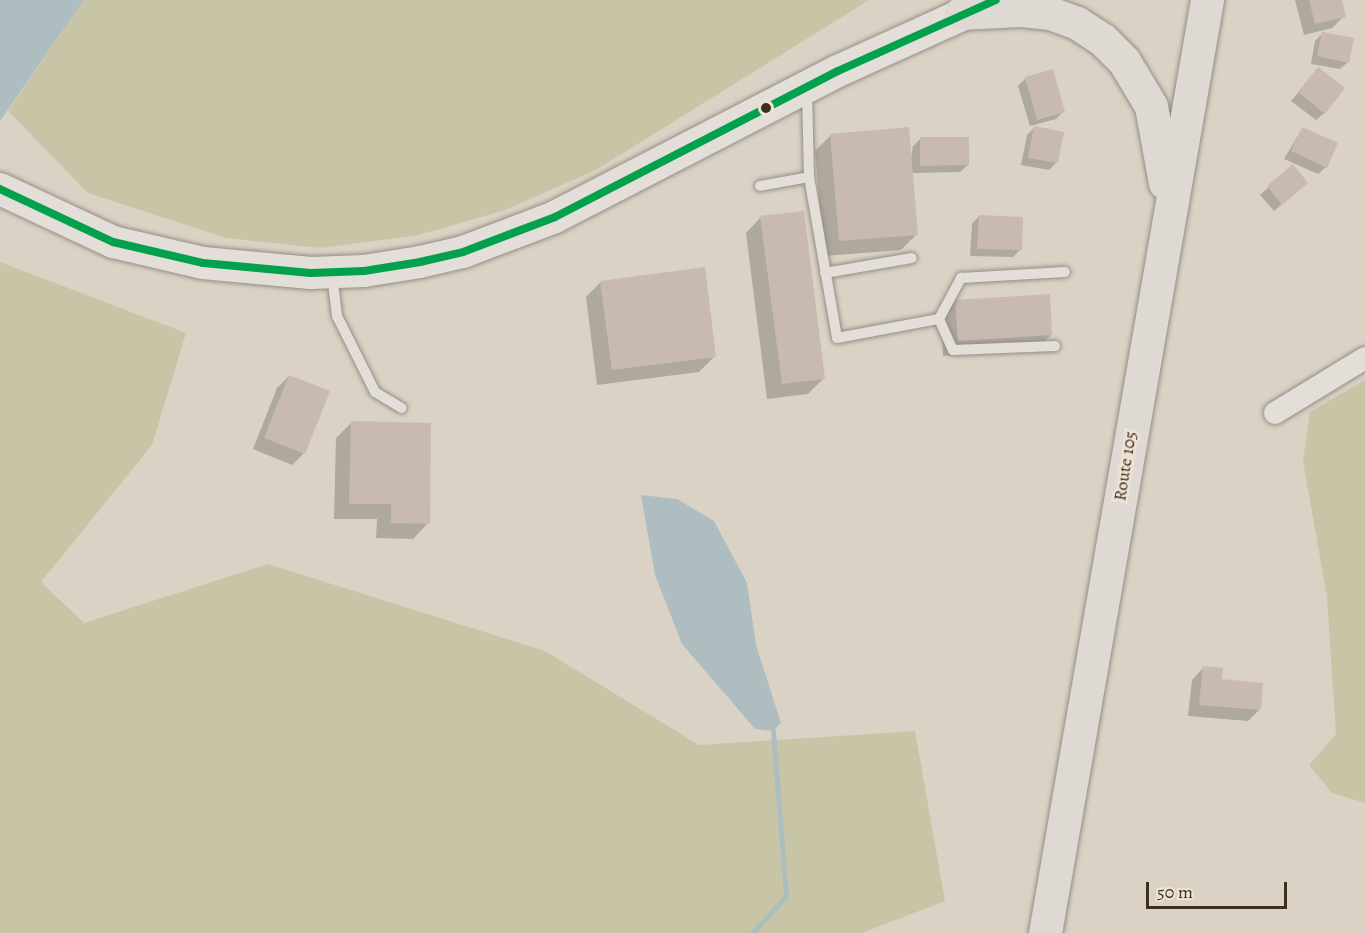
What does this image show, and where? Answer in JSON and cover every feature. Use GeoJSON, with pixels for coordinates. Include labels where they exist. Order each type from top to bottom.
{"type":"FeatureCollection","features":[{"type":"Feature","properties":{"kind":"main road"},"geometry":{"type":"LineString","coordinates":[[0,189],[81,231],[151,252],[259,270],[332,272],[420,262],[508,236],[620,186],[807,87],[974,7],[996,0]]}},
{"type":"Feature","properties":{"kind":"main road","name":"Route 105"},"geometry":{"type":"LineString","coordinates":[[1045,933],[1207,0]]}},
{"type":"Feature","properties":{"kind":"main road"},"geometry":{"type":"LineString","coordinates":[[974,7],[1050,13],[1077,23],[1125,62],[1151,106],[1169,217]]}},
{"type":"Feature","properties":{"kind":"street"},"geometry":{"type":"LineString","coordinates":[[1275,413],[1365,358]]}},
{"type":"Feature","properties":{"kind":"lane"},"geometry":{"type":"LineString","coordinates":[[807,87],[809,177],[837,338],[939,319]]}},
{"type":"Feature","properties":{"kind":"lane"},"geometry":{"type":"LineString","coordinates":[[760,186],[809,177]]}},
{"type":"Feature","properties":{"kind":"lane"},"geometry":{"type":"LineString","coordinates":[[825,273],[912,258]]}},
{"type":"Feature","properties":{"kind":"lane"},"geometry":{"type":"LineString","coordinates":[[332,272],[337,316],[375,392],[402,408]]}},
{"type":"Feature","properties":{"kind":"lane"},"geometry":{"type":"LineString","coordinates":[[939,319],[961,278],[1065,273]]}},
{"type":"Feature","properties":{"kind":"lane"},"geometry":{"type":"LineString","coordinates":[[939,319],[953,350],[1055,346]]}},
{"type":"Feature","properties":{"kind":"shaded area"},"geometry":{"type":"Polygon","coordinates":[[[0,0],[84,0],[0,121],[0,0]]]}},
{"type":"Feature","properties":{"kind":"shaded area"},"geometry":{"type":"Polygon","coordinates":[[[84,0],[869,0],[596,170],[505,210],[419,235],[321,248],[226,238],[88,193],[8,111],[84,0]]]}},
{"type":"Feature","properties":{"kind":"shaded area"},"geometry":{"type":"Polygon","coordinates":[[[0,262],[186,333],[152,445],[41,582],[84,623],[268,564],[545,651],[699,745],[915,731],[945,901],[862,933],[0,933],[0,262]]]}},
{"type":"Feature","properties":{"kind":"shaded area"},"geometry":{"type":"Polygon","coordinates":[[[1365,380],[1365,803],[1332,793],[1309,765],[1336,734],[1327,597],[1303,461],[1310,412],[1365,380]]]}},
{"type":"Feature","properties":{"kind":"shaded area"},"geometry":{"type":"Polygon","coordinates":[[[641,495],[677,499],[714,521],[747,583],[756,645],[781,723],[773,731],[755,729],[682,644],[655,575],[641,495]]]}},
{"type":"Feature","properties":{"kind":"building"},"geometry":{"type":"Polygon","coordinates":[[[1309,0],[1342,0],[1346,17],[1315,24],[1309,0]]]}},
{"type":"Feature","properties":{"kind":"building"},"geometry":{"type":"Polygon","coordinates":[[[1322,32],[1354,38],[1349,63],[1317,56],[1322,32]]]}},
{"type":"Feature","properties":{"kind":"building"},"geometry":{"type":"Polygon","coordinates":[[[1318,67],[1345,88],[1325,114],[1298,92],[1318,67]]]}},
{"type":"Feature","properties":{"kind":"building"},"geometry":{"type":"Polygon","coordinates":[[[1053,69],[1065,112],[1037,120],[1025,77],[1053,69]]]}},
{"type":"Feature","properties":{"kind":"building"},"geometry":{"type":"Polygon","coordinates":[[[1034,126],[1064,132],[1058,163],[1028,158],[1034,126]]]}},
{"type":"Feature","properties":{"kind":"building"},"geometry":{"type":"Polygon","coordinates":[[[909,127],[918,235],[839,241],[830,134],[909,127]]]}},
{"type":"Feature","properties":{"kind":"building"},"geometry":{"type":"Polygon","coordinates":[[[1302,127],[1338,143],[1327,168],[1291,151],[1302,127]]]}},
{"type":"Feature","properties":{"kind":"building"},"geometry":{"type":"Polygon","coordinates":[[[920,137],[969,137],[969,165],[920,166],[920,137]]]}},
{"type":"Feature","properties":{"kind":"building"},"geometry":{"type":"Polygon","coordinates":[[[1293,164],[1308,183],[1282,205],[1267,186],[1293,164]]]}},
{"type":"Feature","properties":{"kind":"building"},"geometry":{"type":"Polygon","coordinates":[[[804,211],[825,379],[782,384],[760,216],[804,211]]]}},
{"type":"Feature","properties":{"kind":"building"},"geometry":{"type":"Polygon","coordinates":[[[979,215],[1023,217],[1022,250],[977,249],[979,215]]]}},
{"type":"Feature","properties":{"kind":"building"},"geometry":{"type":"Polygon","coordinates":[[[705,267],[716,357],[612,370],[600,281],[705,267]]]}},
{"type":"Feature","properties":{"kind":"building"},"geometry":{"type":"Polygon","coordinates":[[[1050,294],[1052,335],[958,341],[955,300],[1050,294]]]}},
{"type":"Feature","properties":{"kind":"building"},"geometry":{"type":"Polygon","coordinates":[[[289,375],[330,391],[305,454],[264,438],[289,375]]]}},
{"type":"Feature","properties":{"kind":"building"},"geometry":{"type":"Polygon","coordinates":[[[351,421],[431,423],[430,524],[391,523],[391,504],[349,504],[351,421]]]}},
{"type":"Feature","properties":{"kind":"building"},"geometry":{"type":"Polygon","coordinates":[[[1203,666],[1223,668],[1222,679],[1263,683],[1261,710],[1199,705],[1203,666]]]}},
{"type":"Feature","properties":{"kind":"waterway"},"geometry":{"type":"LineString","coordinates":[[752,933],[786,896],[773,731]]}},
{"type":"Feature","properties":{"kind":"transit line"},"geometry":{"type":"LineString","coordinates":[[0,189],[113,242],[203,263],[311,273],[364,271],[420,262],[463,252],[555,217],[838,71],[996,0]]}}]}
